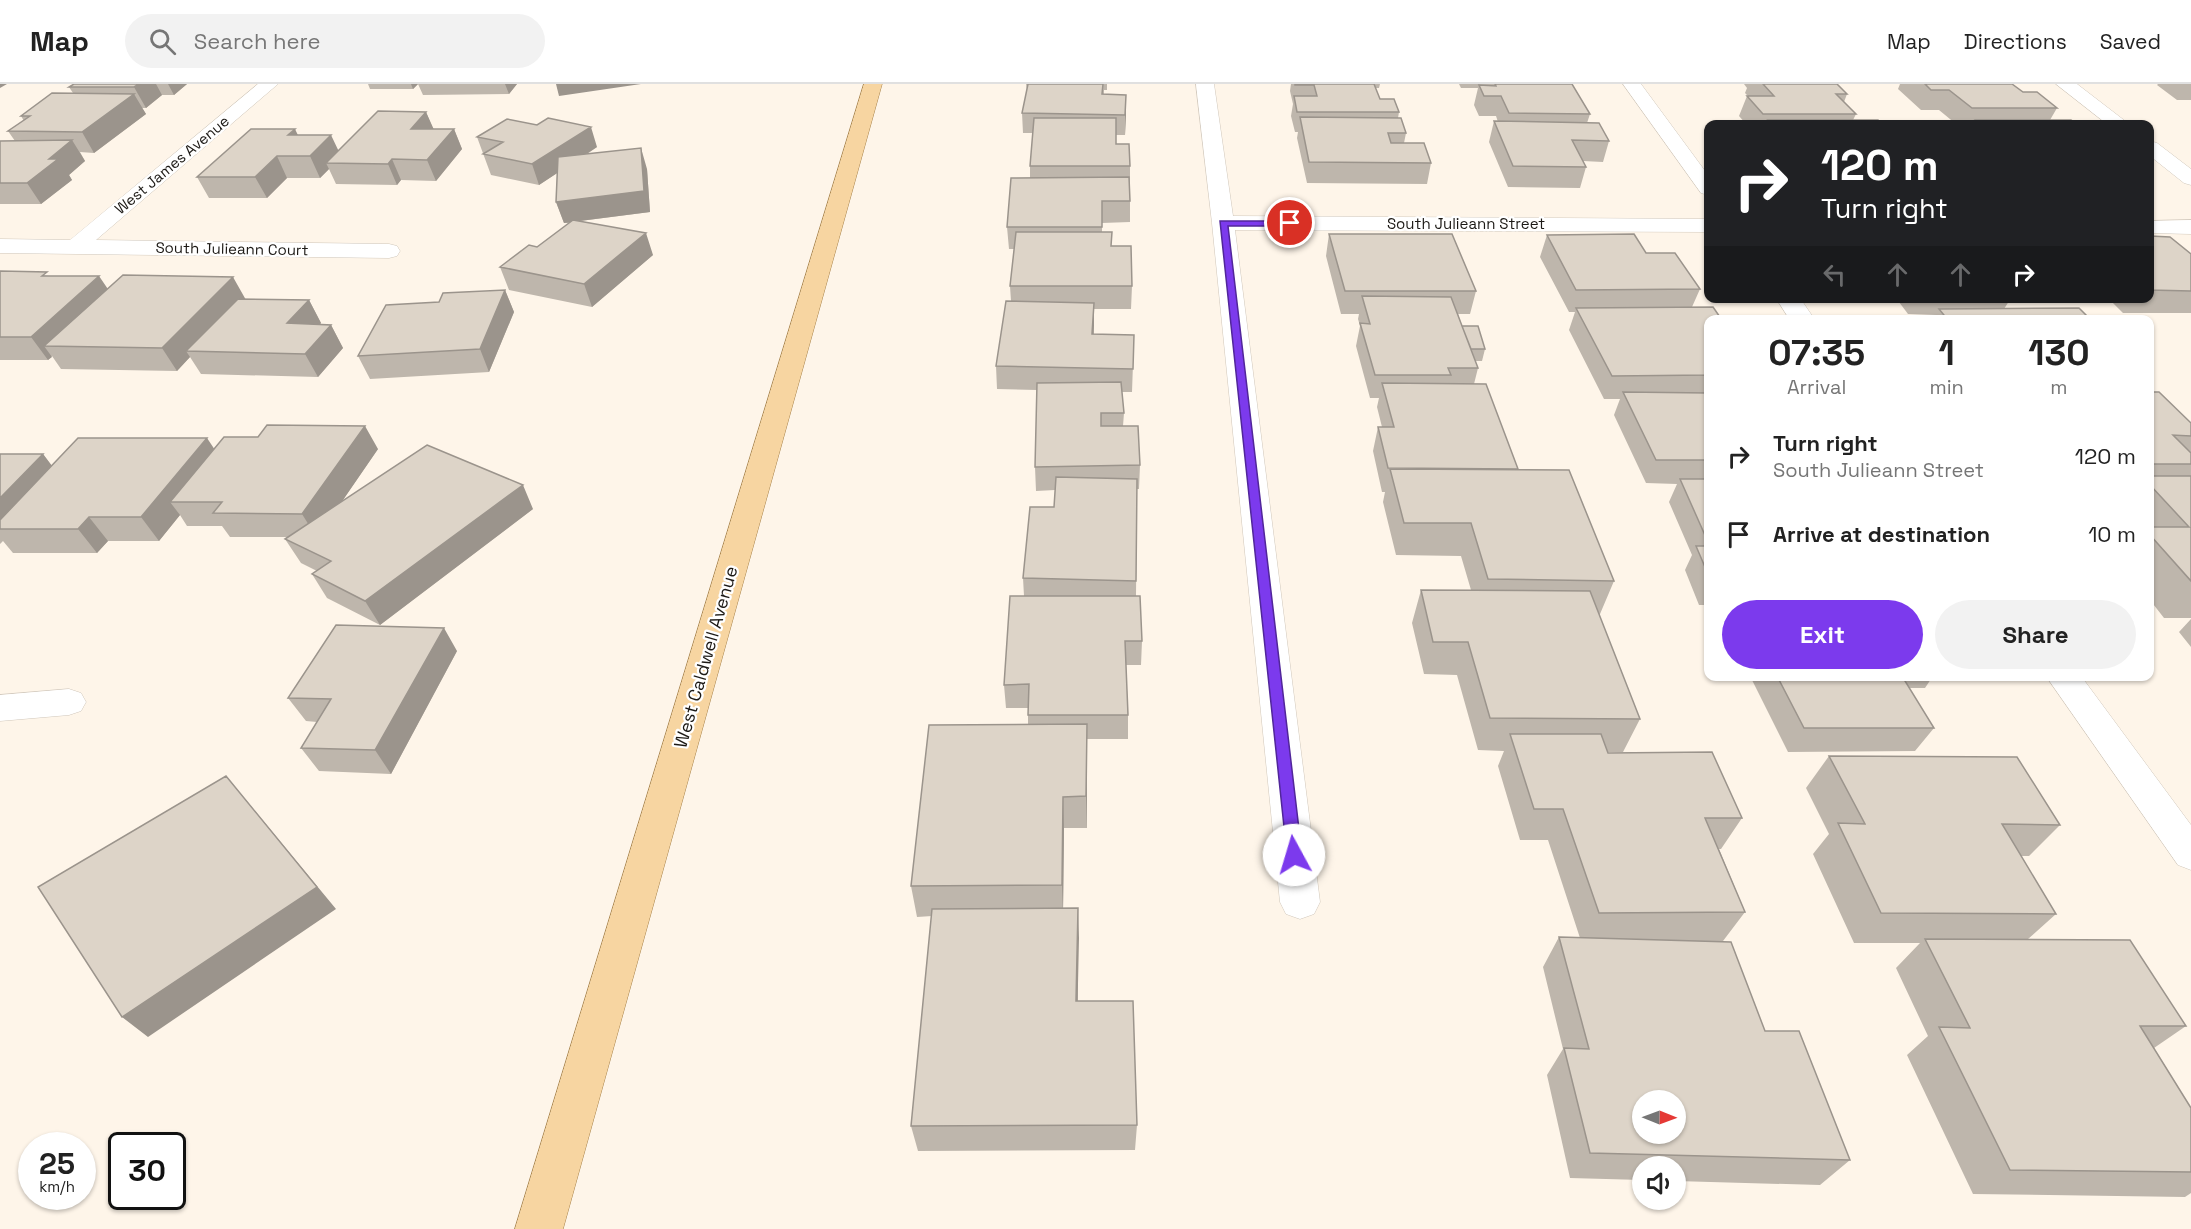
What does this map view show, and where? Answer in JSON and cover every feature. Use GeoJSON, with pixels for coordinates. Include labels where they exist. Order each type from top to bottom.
{"type":"FeatureCollection","features":[{"type":"Feature","properties":{"kind":"main road","name":"West Caldwell Avenue"},"geometry":{"type":"LineString","coordinates":[[539,1229],[873,84]]}},
{"type":"Feature","properties":{"kind":"street","name":"West James Avenue"},"geometry":{"type":"LineString","coordinates":[[75,247],[269,84]]}},
{"type":"Feature","properties":{"kind":"street"},"geometry":{"type":"LineString","coordinates":[[1204,84],[1223,223],[1300,902]]}},
{"type":"Feature","properties":{"kind":"street"},"geometry":{"type":"LineString","coordinates":[[1632,84],[1704,183]]}},
{"type":"Feature","properties":{"kind":"street"},"geometry":{"type":"LineString","coordinates":[[2065,84],[2114,120]]}},
{"type":"Feature","properties":{"kind":"street"},"geometry":{"type":"LineString","coordinates":[[2154,150],[2191,179]]}},
{"type":"Feature","properties":{"kind":"street","name":"South Julieann Street"},"geometry":{"type":"LineString","coordinates":[[1223,223],[1704,225]]}},
{"type":"Feature","properties":{"kind":"street"},"geometry":{"type":"LineString","coordinates":[[2154,226],[2191,227]]}},
{"type":"Feature","properties":{"kind":"street"},"geometry":{"type":"LineString","coordinates":[[0,246],[75,247]]}},
{"type":"Feature","properties":{"kind":"street","name":"South Julieann Court"},"geometry":{"type":"LineString","coordinates":[[75,247],[389,251]]}},
{"type":"Feature","properties":{"kind":"street"},"geometry":{"type":"LineString","coordinates":[[2066,681],[2191,854]]}},
{"type":"Feature","properties":{"kind":"street"},"geometry":{"type":"LineString","coordinates":[[0,708],[69,702]]}},
{"type":"Feature","properties":{"kind":"building"},"geometry":{"type":"Polygon","coordinates":[[[74,84],[139,84],[134,87],[69,87],[74,84]]]}},
{"type":"Feature","properties":{"kind":"building"},"geometry":{"type":"Polygon","coordinates":[[[1028,84],[1103,84],[1102,94],[1126,95],[1125,115],[1022,113],[1028,84]]]}},
{"type":"Feature","properties":{"kind":"building"},"geometry":{"type":"Polygon","coordinates":[[[1295,84],[1374,84],[1380,99],[1394,99],[1399,112],[1297,112],[1294,96],[1317,96],[1314,85],[1295,84]]]}},
{"type":"Feature","properties":{"kind":"building"},"geometry":{"type":"Polygon","coordinates":[[[1495,84],[1572,84],[1590,114],[1509,113],[1501,96],[1484,96],[1479,85],[1496,86],[1495,84]]]}},
{"type":"Feature","properties":{"kind":"building"},"geometry":{"type":"Polygon","coordinates":[[[1763,84],[1837,84],[1847,94],[1836,94],[1856,114],[1763,114],[1747,96],[1774,96],[1763,84]]]}},
{"type":"Feature","properties":{"kind":"building"},"geometry":{"type":"Polygon","coordinates":[[[1925,84],[2012,84],[2023,92],[2037,92],[2057,108],[1972,108],[1949,90],[1931,90],[1925,84]]]}},
{"type":"Feature","properties":{"kind":"building"},"geometry":{"type":"Polygon","coordinates":[[[52,93],[134,94],[82,132],[8,131],[30,116],[21,116],[52,93]]]}},
{"type":"Feature","properties":{"kind":"building"},"geometry":{"type":"Polygon","coordinates":[[[378,111],[426,112],[411,129],[454,129],[427,160],[392,159],[388,164],[326,163],[378,111]]]}},
{"type":"Feature","properties":{"kind":"building"},"geometry":{"type":"Polygon","coordinates":[[[1300,117],[1401,118],[1406,133],[1388,133],[1391,143],[1424,143],[1431,163],[1309,162],[1300,117]]]}},
{"type":"Feature","properties":{"kind":"building"},"geometry":{"type":"Polygon","coordinates":[[[548,118],[591,127],[532,164],[483,154],[503,142],[477,137],[507,119],[537,125],[548,118]]]}},
{"type":"Feature","properties":{"kind":"building"},"geometry":{"type":"Polygon","coordinates":[[[1034,118],[1116,118],[1116,144],[1129,144],[1130,166],[1030,166],[1034,118]]]}},
{"type":"Feature","properties":{"kind":"building"},"geometry":{"type":"Polygon","coordinates":[[[1494,121],[1599,123],[1609,141],[1572,140],[1586,167],[1513,166],[1494,121]]]}},
{"type":"Feature","properties":{"kind":"building"},"geometry":{"type":"Polygon","coordinates":[[[251,129],[295,129],[288,135],[331,135],[310,156],[277,156],[255,177],[197,177],[251,129]]]}},
{"type":"Feature","properties":{"kind":"building"},"geometry":{"type":"Polygon","coordinates":[[[72,140],[49,159],[58,159],[27,183],[0,183],[0,141],[72,140]]]}},
{"type":"Feature","properties":{"kind":"building"},"geometry":{"type":"Polygon","coordinates":[[[641,148],[644,191],[556,202],[558,157],[641,148]]]}},
{"type":"Feature","properties":{"kind":"building"},"geometry":{"type":"Polygon","coordinates":[[[1129,177],[1130,201],[1102,201],[1102,227],[1007,227],[1011,178],[1129,177]]]}},
{"type":"Feature","properties":{"kind":"building"},"geometry":{"type":"Polygon","coordinates":[[[573,220],[646,233],[584,284],[500,267],[529,245],[537,247],[573,220]]]}},
{"type":"Feature","properties":{"kind":"building"},"geometry":{"type":"Polygon","coordinates":[[[1016,232],[1112,232],[1111,246],[1131,246],[1132,286],[1010,286],[1016,232]]]}},
{"type":"Feature","properties":{"kind":"building"},"geometry":{"type":"Polygon","coordinates":[[[1329,234],[1452,234],[1476,291],[1345,291],[1329,234]]]}},
{"type":"Feature","properties":{"kind":"building"},"geometry":{"type":"Polygon","coordinates":[[[1634,234],[1646,253],[1675,253],[1700,289],[1576,290],[1547,235],[1634,234]]]}},
{"type":"Feature","properties":{"kind":"building"},"geometry":{"type":"Polygon","coordinates":[[[2154,236],[2170,237],[2191,254],[2191,291],[2154,290],[2154,236]]]}},
{"type":"Feature","properties":{"kind":"building"},"geometry":{"type":"Polygon","coordinates":[[[0,271],[47,272],[42,276],[99,276],[31,337],[0,337],[0,271]]]}},
{"type":"Feature","properties":{"kind":"building"},"geometry":{"type":"Polygon","coordinates":[[[123,275],[233,277],[162,348],[44,346],[123,275]]]}},
{"type":"Feature","properties":{"kind":"building"},"geometry":{"type":"Polygon","coordinates":[[[505,290],[480,349],[358,356],[386,305],[439,302],[443,293],[505,290]]]}},
{"type":"Feature","properties":{"kind":"building"},"geometry":{"type":"Polygon","coordinates":[[[1362,296],[1451,297],[1478,368],[1448,368],[1451,375],[1375,375],[1360,323],[1370,324],[1362,296]]]}},
{"type":"Feature","properties":{"kind":"building"},"geometry":{"type":"Polygon","coordinates":[[[238,299],[309,300],[287,323],[331,325],[305,354],[186,351],[238,299]]]}},
{"type":"Feature","properties":{"kind":"building"},"geometry":{"type":"Polygon","coordinates":[[[1006,301],[1094,303],[1092,334],[1134,335],[1133,369],[996,366],[1006,301]]]}},
{"type":"Feature","properties":{"kind":"building"},"geometry":{"type":"Polygon","coordinates":[[[1713,307],[1719,315],[1704,315],[1704,375],[1612,376],[1576,308],[1713,307]]]}},
{"type":"Feature","properties":{"kind":"building"},"geometry":{"type":"Polygon","coordinates":[[[2079,308],[2086,315],[1944,315],[1939,309],[2079,308]]]}},
{"type":"Feature","properties":{"kind":"building"},"geometry":{"type":"Polygon","coordinates":[[[1462,326],[1478,326],[1485,349],[1471,349],[1462,326]]]}},
{"type":"Feature","properties":{"kind":"building"},"geometry":{"type":"Polygon","coordinates":[[[1121,382],[1124,413],[1101,413],[1101,426],[1138,426],[1140,465],[1035,467],[1037,383],[1121,382]]]}},
{"type":"Feature","properties":{"kind":"building"},"geometry":{"type":"Polygon","coordinates":[[[1382,383],[1486,384],[1518,469],[1388,468],[1378,427],[1394,427],[1382,383]]]}},
{"type":"Feature","properties":{"kind":"building"},"geometry":{"type":"Polygon","coordinates":[[[1623,392],[1704,393],[1704,460],[1656,460],[1623,392]]]}},
{"type":"Feature","properties":{"kind":"building"},"geometry":{"type":"Polygon","coordinates":[[[2154,392],[2159,392],[2191,423],[2191,436],[2173,435],[2191,453],[2191,464],[2154,464],[2154,392]]]}},
{"type":"Feature","properties":{"kind":"building"},"geometry":{"type":"Polygon","coordinates":[[[267,425],[365,426],[302,514],[213,513],[222,502],[170,502],[224,437],[258,437],[267,425]]]}},
{"type":"Feature","properties":{"kind":"building"},"geometry":{"type":"Polygon","coordinates":[[[78,438],[207,438],[141,517],[89,517],[78,529],[0,529],[0,520],[78,438]]]}},
{"type":"Feature","properties":{"kind":"building"},"geometry":{"type":"Polygon","coordinates":[[[427,445],[523,485],[365,601],[312,574],[331,561],[285,539],[427,445]]]}},
{"type":"Feature","properties":{"kind":"building"},"geometry":{"type":"Polygon","coordinates":[[[0,454],[43,454],[0,498],[0,454]]]}},
{"type":"Feature","properties":{"kind":"building"},"geometry":{"type":"Polygon","coordinates":[[[1390,469],[1569,470],[1614,581],[1488,579],[1471,523],[1404,523],[1390,469]]]}},
{"type":"Feature","properties":{"kind":"building"},"geometry":{"type":"Polygon","coordinates":[[[2154,476],[2191,476],[2191,581],[2154,539],[2154,527],[2189,527],[2154,489],[2154,476]]]}},
{"type":"Feature","properties":{"kind":"building"},"geometry":{"type":"Polygon","coordinates":[[[1056,477],[1137,479],[1136,581],[1023,578],[1030,507],[1054,507],[1056,477]]]}},
{"type":"Feature","properties":{"kind":"building"},"geometry":{"type":"Polygon","coordinates":[[[1680,479],[1704,479],[1704,533],[1680,479]]]}},
{"type":"Feature","properties":{"kind":"building"},"geometry":{"type":"Polygon","coordinates":[[[1696,546],[1704,546],[1704,565],[1696,546]]]}},
{"type":"Feature","properties":{"kind":"building"},"geometry":{"type":"Polygon","coordinates":[[[1421,590],[1590,591],[1640,719],[1490,718],[1468,642],[1433,642],[1421,590]]]}},
{"type":"Feature","properties":{"kind":"building"},"geometry":{"type":"Polygon","coordinates":[[[1010,596],[1140,596],[1142,641],[1125,641],[1128,715],[1028,715],[1029,684],[1004,685],[1010,596]]]}},
{"type":"Feature","properties":{"kind":"building"},"geometry":{"type":"Polygon","coordinates":[[[336,625],[444,628],[375,750],[301,748],[331,699],[288,698],[336,625]]]}},
{"type":"Feature","properties":{"kind":"building"},"geometry":{"type":"Polygon","coordinates":[[[1780,681],[1905,681],[1934,728],[1804,728],[1780,681]]]}},
{"type":"Feature","properties":{"kind":"building"},"geometry":{"type":"Polygon","coordinates":[[[1087,724],[1086,796],[1063,797],[1062,885],[911,886],[929,725],[1087,724]]]}},
{"type":"Feature","properties":{"kind":"building"},"geometry":{"type":"Polygon","coordinates":[[[1510,734],[1601,734],[1608,753],[1712,752],[1742,818],[1705,818],[1745,912],[1599,913],[1563,809],[1534,809],[1510,734]]]}},
{"type":"Feature","properties":{"kind":"building"},"geometry":{"type":"Polygon","coordinates":[[[1829,756],[2017,757],[2060,825],[2002,824],[2056,914],[1881,913],[1838,823],[1865,824],[1829,756]]]}},
{"type":"Feature","properties":{"kind":"building"},"geometry":{"type":"Polygon","coordinates":[[[226,776],[317,887],[122,1017],[38,887],[226,776]]]}},
{"type":"Feature","properties":{"kind":"building"},"geometry":{"type":"Polygon","coordinates":[[[1078,908],[1076,1001],[1133,1001],[1137,1125],[911,1126],[932,909],[1078,908]]]}},
{"type":"Feature","properties":{"kind":"building"},"geometry":{"type":"Polygon","coordinates":[[[1559,937],[1731,942],[1765,1031],[1799,1031],[1850,1160],[1590,1153],[1564,1048],[1589,1049],[1559,937]]]}},
{"type":"Feature","properties":{"kind":"building"},"geometry":{"type":"Polygon","coordinates":[[[1925,939],[2130,940],[2186,1026],[2140,1026],[2191,1108],[2191,1172],[2010,1170],[1939,1027],[1970,1028],[1925,939]]]}},
{"type":"Feature","properties":{"kind":"route"},"geometry":{"type":"LineString","coordinates":[[1290,223],[1223,223],[1294,855]]}}]}
